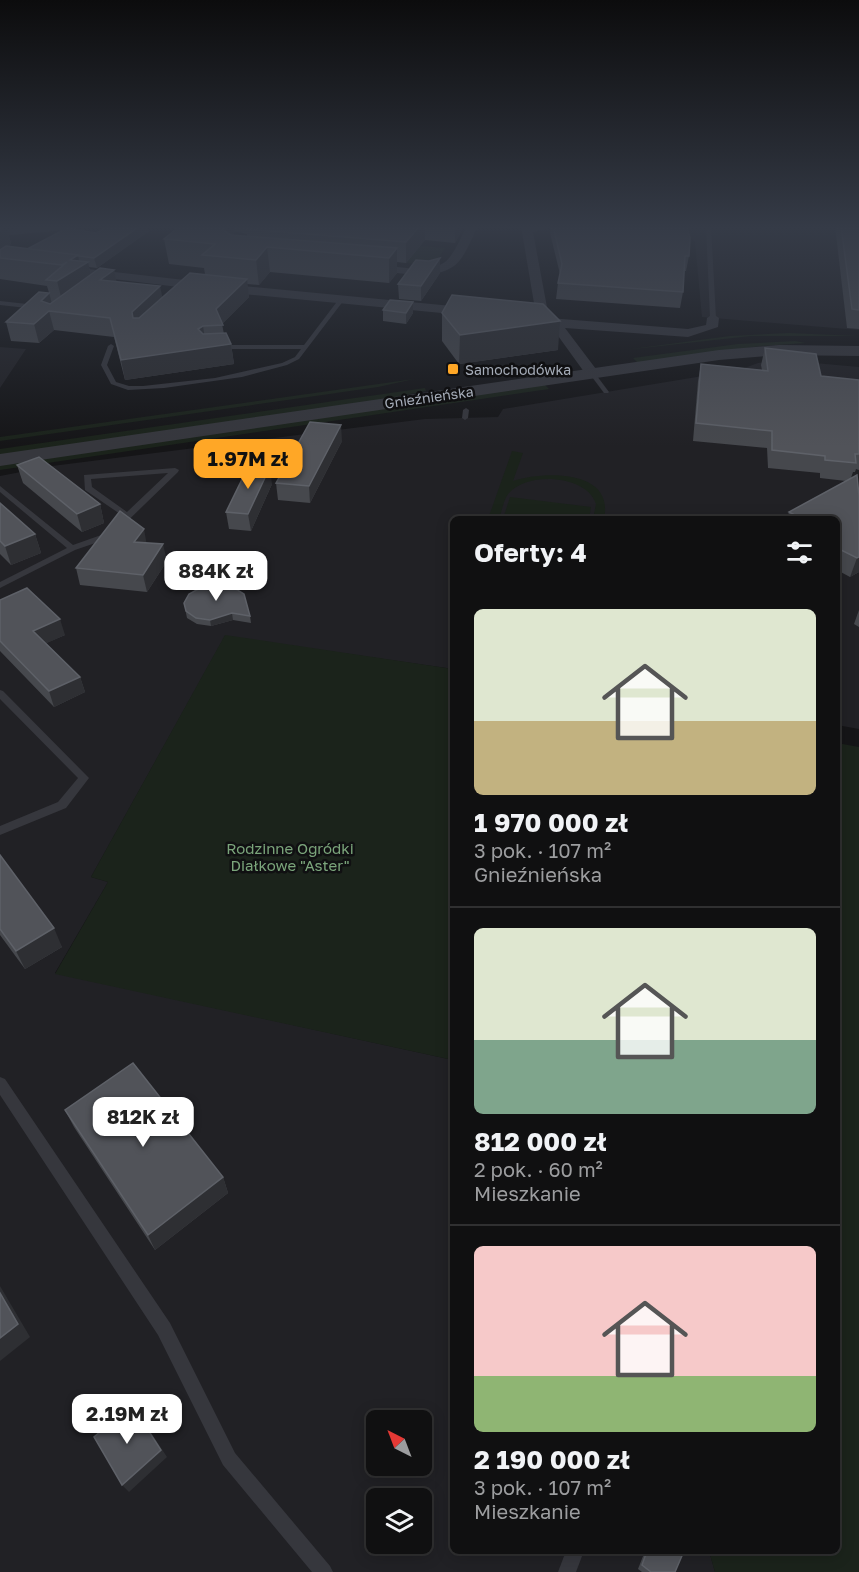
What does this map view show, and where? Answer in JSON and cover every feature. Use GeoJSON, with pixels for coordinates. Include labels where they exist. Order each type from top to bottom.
{"type":"FeatureCollection","features":[{"type":"Feature","properties":{"kind":"street"},"geometry":{"type":"LineString","coordinates":[[334,299],[489,314]]}},
{"type":"Feature","properties":{"kind":"street"},"geometry":{"type":"LineString","coordinates":[[543,299],[548,321],[588,367]]}},
{"type":"Feature","properties":{"kind":"street"},"geometry":{"type":"LineString","coordinates":[[523,317],[688,333],[712,327],[713,318]]}},
{"type":"Feature","properties":{"kind":"street","name":"Gnieźnieńska"},"geometry":{"type":"LineString","coordinates":[[0,460],[749,340],[859,339]]}},
{"type":"Feature","properties":{"kind":"street","name":"Gnieźnieńska"},"geometry":{"type":"LineString","coordinates":[[0,445],[588,367],[758,351],[859,351]]}},
{"type":"Feature","properties":{"kind":"lane"},"geometry":{"type":"LineString","coordinates":[[712,299],[713,318]]}},
{"type":"Feature","properties":{"kind":"lane"},"geometry":{"type":"LineString","coordinates":[[111,346],[104,365],[113,382],[138,389],[259,373],[288,364],[341,300]]}},
{"type":"Feature","properties":{"kind":"lane"},"geometry":{"type":"LineString","coordinates":[[0,303],[45,308]]}},
{"type":"Feature","properties":{"kind":"lane"},"geometry":{"type":"LineString","coordinates":[[206,349],[304,347]]}},
{"type":"Feature","properties":{"kind":"lane"},"geometry":{"type":"LineString","coordinates":[[588,367],[606,392]]}},
{"type":"Feature","properties":{"kind":"lane"},"geometry":{"type":"LineString","coordinates":[[0,585],[72,548],[107,536],[128,516],[159,485],[175,470],[87,477],[88,488],[128,516]]}},
{"type":"Feature","properties":{"kind":"lane"},"geometry":{"type":"LineString","coordinates":[[0,488],[72,548]]}},
{"type":"Feature","properties":{"kind":"lane"},"geometry":{"type":"LineString","coordinates":[[0,693],[84,778],[62,805],[0,831]]}},
{"type":"Feature","properties":{"kind":"lane"},"geometry":{"type":"LineString","coordinates":[[0,1083],[164,1329],[229,1459],[324,1572]]}},
{"type":"Feature","properties":{"kind":"lane"},"geometry":{"type":"LineString","coordinates":[[567,1572],[574,1554]]}},
{"type":"Feature","properties":{"kind":"shaded area"},"geometry":{"type":"Polygon","coordinates":[[[700,299],[859,299],[859,330],[702,317],[700,299]]]}},
{"type":"Feature","properties":{"kind":"shaded area"},"geometry":{"type":"Polygon","coordinates":[[[0,347],[26,349],[0,388],[0,347]]]}},
{"type":"Feature","properties":{"kind":"shaded area"},"geometry":{"type":"Polygon","coordinates":[[[781,360],[859,367],[859,729],[840,726],[840,516],[450,516],[450,669],[225,636],[91,877],[108,882],[55,973],[450,1059],[450,1554],[710,1554],[715,1572],[0,1572],[0,476],[52,466],[425,419],[498,417],[503,409],[739,370],[758,363],[781,360]]]}},
{"type":"Feature","properties":{"kind":"green space"},"geometry":{"type":"Polygon","coordinates":[[[789,333],[859,336],[751,336],[624,350],[730,336],[789,333]]]}},
{"type":"Feature","properties":{"kind":"green space"},"geometry":{"type":"Polygon","coordinates":[[[795,341],[806,343],[761,346],[638,363],[633,358],[738,344],[795,341]]]}},
{"type":"Feature","properties":{"kind":"green space"},"geometry":{"type":"Polygon","coordinates":[[[414,379],[378,387],[0,441],[0,437],[414,379]]]}},
{"type":"Feature","properties":{"kind":"green space"},"geometry":{"type":"Polygon","coordinates":[[[544,384],[549,389],[0,470],[0,465],[544,384]]]}},
{"type":"Feature","properties":{"kind":"green space"},"geometry":{"type":"Polygon","coordinates":[[[425,388],[426,391],[375,401],[0,456],[0,449],[425,388]]]}},
{"type":"Feature","properties":{"kind":"green space"},"geometry":{"type":"Polygon","coordinates":[[[512,451],[523,453],[513,481],[558,475],[574,478],[588,482],[599,491],[605,503],[604,516],[594,516],[596,504],[590,494],[581,487],[556,479],[543,479],[529,481],[518,486],[507,495],[500,516],[489,516],[512,451]]]}},
{"type":"Feature","properties":{"kind":"green space"},"geometry":{"type":"Polygon","coordinates":[[[510,497],[591,507],[590,516],[504,516],[510,497]]]}},
{"type":"Feature","properties":{"kind":"green space","name":"Rodzinne Ogródki Diałkowe \"Aster\""},"geometry":{"type":"Polygon","coordinates":[[[225,635],[450,669],[450,1059],[55,974],[108,882],[91,877],[225,635]]]}},
{"type":"Feature","properties":{"kind":"green space"},"geometry":{"type":"Polygon","coordinates":[[[840,744],[859,747],[859,1572],[715,1572],[710,1554],[840,1554],[840,744]]]}},
{"type":"Feature","properties":{"kind":"building"},"geometry":{"type":"Polygon","coordinates":[[[31,299],[43,299],[41,301],[50,304],[56,299],[146,299],[132,312],[133,318],[139,318],[160,299],[226,299],[216,309],[223,325],[203,326],[198,329],[203,334],[226,333],[231,344],[121,360],[110,318],[49,311],[34,324],[6,322],[31,299]]]}},
{"type":"Feature","properties":{"kind":"building"},"geometry":{"type":"Polygon","coordinates":[[[450,299],[496,299],[543,304],[560,321],[460,335],[442,313],[450,299]]]}},
{"type":"Feature","properties":{"kind":"building"},"geometry":{"type":"Polygon","coordinates":[[[851,299],[859,299],[859,310],[852,309],[851,299]]]}},
{"type":"Feature","properties":{"kind":"building"},"geometry":{"type":"Polygon","coordinates":[[[390,300],[413,302],[406,313],[383,310],[390,300]]]}},
{"type":"Feature","properties":{"kind":"building"},"geometry":{"type":"Polygon","coordinates":[[[765,348],[816,354],[821,376],[859,380],[859,454],[855,454],[856,463],[825,460],[825,456],[772,450],[772,431],[696,423],[701,364],[768,371],[765,348]]]}},
{"type":"Feature","properties":{"kind":"building"},"geometry":{"type":"Polygon","coordinates":[[[310,422],[341,425],[309,486],[276,483],[310,422]]]}},
{"type":"Feature","properties":{"kind":"building"},"geometry":{"type":"Polygon","coordinates":[[[39,457],[100,504],[77,514],[17,465],[39,457]]]}},
{"type":"Feature","properties":{"kind":"building"},"geometry":{"type":"Polygon","coordinates":[[[249,465],[270,467],[248,514],[226,512],[249,465]]]}},
{"type":"Feature","properties":{"kind":"building"},"geometry":{"type":"Polygon","coordinates":[[[857,475],[859,557],[840,550],[840,516],[796,516],[789,512],[857,475]]]}},
{"type":"Feature","properties":{"kind":"building"},"geometry":{"type":"Polygon","coordinates":[[[0,503],[35,534],[5,546],[0,541],[0,503]]]}},
{"type":"Feature","properties":{"kind":"building"},"geometry":{"type":"Polygon","coordinates":[[[120,511],[144,529],[134,542],[163,544],[143,575],[76,568],[120,511]]]}},
{"type":"Feature","properties":{"kind":"building"},"geometry":{"type":"Polygon","coordinates":[[[217,584],[231,586],[244,594],[250,616],[232,613],[210,620],[196,618],[186,611],[184,603],[189,594],[202,587],[217,584]]]}},
{"type":"Feature","properties":{"kind":"building"},"geometry":{"type":"Polygon","coordinates":[[[27,588],[60,619],[33,631],[80,677],[49,691],[0,641],[0,600],[27,588]]]}},
{"type":"Feature","properties":{"kind":"building"},"geometry":{"type":"Polygon","coordinates":[[[0,855],[54,928],[16,951],[0,929],[0,855]]]}},
{"type":"Feature","properties":{"kind":"building"},"geometry":{"type":"Polygon","coordinates":[[[133,1063],[223,1177],[148,1235],[65,1110],[133,1063]]]}},
{"type":"Feature","properties":{"kind":"building"},"geometry":{"type":"Polygon","coordinates":[[[0,1293],[18,1324],[0,1338],[0,1293]]]}},
{"type":"Feature","properties":{"kind":"building"},"geometry":{"type":"Polygon","coordinates":[[[132,1405],[161,1450],[122,1485],[94,1437],[132,1405]]]}},
{"type":"Feature","properties":{"kind":"building"},"geometry":{"type":"Polygon","coordinates":[[[646,1554],[683,1554],[675,1572],[651,1572],[642,1565],[646,1554]]]}},
{"type":"Feature","properties":{"kind":"place","name":"Samochodówka"},"geometry":{"type":"Point","coordinates":[453,369]}}]}
